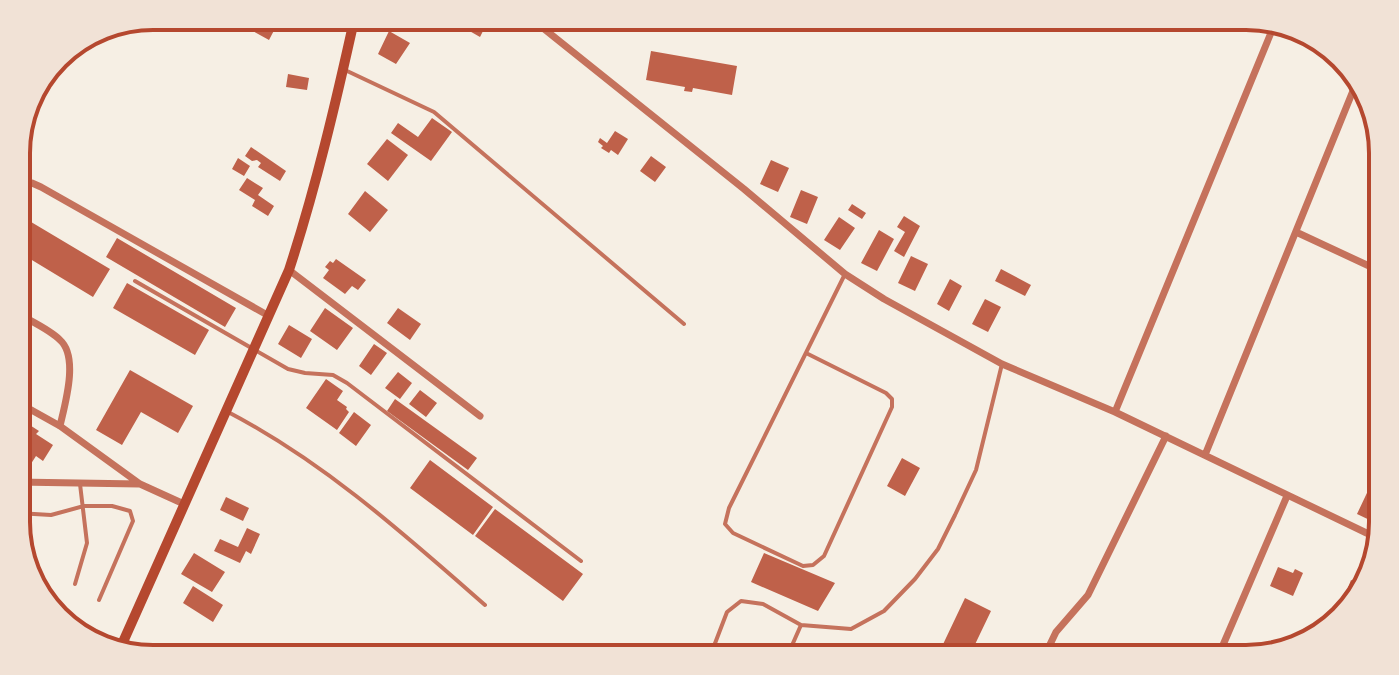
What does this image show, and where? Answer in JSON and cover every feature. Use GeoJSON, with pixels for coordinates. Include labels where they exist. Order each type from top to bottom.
{"type":"FeatureCollection","features":[{"type":"Feature","properties":{"kind":"main road"},"geometry":{"type":"LineString","coordinates":[[123,641],[289,270],[328,137],[352,30]]}},
{"type":"Feature","properties":{"kind":"street"},"geometry":{"type":"LineString","coordinates":[[546,30],[845,274],[928,325],[1002,364],[1115,412],[1368,534]]}},
{"type":"Feature","properties":{"kind":"street"},"geometry":{"type":"LineString","coordinates":[[1115,412],[1271,32]]}},
{"type":"Feature","properties":{"kind":"street"},"geometry":{"type":"LineString","coordinates":[[1205,455],[1353,92]]}},
{"type":"Feature","properties":{"kind":"street"},"geometry":{"type":"LineString","coordinates":[[30,184],[41,187],[269,316]]}},
{"type":"Feature","properties":{"kind":"street"},"geometry":{"type":"LineString","coordinates":[[1296,232],[1369,266]]}},
{"type":"Feature","properties":{"kind":"street"},"geometry":{"type":"LineString","coordinates":[[289,270],[480,416]]}},
{"type":"Feature","properties":{"kind":"street"},"geometry":{"type":"LineString","coordinates":[[30,321],[61,340],[67,349],[70,369],[60,426]]}},
{"type":"Feature","properties":{"kind":"street"},"geometry":{"type":"LineString","coordinates":[[30,409],[60,426],[140,484],[184,504]]}},
{"type":"Feature","properties":{"kind":"street"},"geometry":{"type":"LineString","coordinates":[[1051,645],[1064,622],[1088,595],[1166,436]]}},
{"type":"Feature","properties":{"kind":"street"},"geometry":{"type":"LineString","coordinates":[[30,482],[140,484]]}},
{"type":"Feature","properties":{"kind":"street"},"geometry":{"type":"LineString","coordinates":[[1223,645],[1287,496]]}},
{"type":"Feature","properties":{"kind":"lane"},"geometry":{"type":"LineString","coordinates":[[343,69],[434,112],[684,324]]}},
{"type":"Feature","properties":{"kind":"lane"},"geometry":{"type":"LineString","coordinates":[[806,353],[886,393],[892,399],[892,407],[824,556],[813,565],[803,566],[733,533],[725,524],[729,508],[845,274]]}},
{"type":"Feature","properties":{"kind":"lane"},"geometry":{"type":"LineString","coordinates":[[135,281],[288,369],[333,375],[347,383],[581,561]]}},
{"type":"Feature","properties":{"kind":"lane"},"geometry":{"type":"LineString","coordinates":[[714,645],[727,612],[741,601],[763,604],[801,625],[851,629],[884,611],[938,549],[976,470],[1002,364]]}},
{"type":"Feature","properties":{"kind":"lane"},"geometry":{"type":"LineString","coordinates":[[226,411],[310,460],[391,523],[485,605]]}},
{"type":"Feature","properties":{"kind":"lane"},"geometry":{"type":"LineString","coordinates":[[75,584],[87,543],[79,482]]}},
{"type":"Feature","properties":{"kind":"lane"},"geometry":{"type":"LineString","coordinates":[[30,514],[51,515],[84,506],[121,507],[130,511],[133,521],[99,600]]}},
{"type":"Feature","properties":{"kind":"lane"},"geometry":{"type":"LineString","coordinates":[[792,645],[801,625]]}},
{"type":"Feature","properties":{"kind":"building"},"geometry":{"type":"Polygon","coordinates":[[[251,30],[274,30],[269,40],[251,30]]]}},
{"type":"Feature","properties":{"kind":"building"},"geometry":{"type":"Polygon","coordinates":[[[468,30],[484,30],[480,37],[468,30]]]}},
{"type":"Feature","properties":{"kind":"building"},"geometry":{"type":"Polygon","coordinates":[[[389,31],[410,43],[396,64],[378,54],[389,31]]]}},
{"type":"Feature","properties":{"kind":"building"},"geometry":{"type":"Polygon","coordinates":[[[651,51],[737,66],[732,95],[693,88],[692,92],[684,91],[685,87],[646,80],[651,51]]]}},
{"type":"Feature","properties":{"kind":"building"},"geometry":{"type":"Polygon","coordinates":[[[288,74],[309,78],[307,90],[286,87],[288,74]]]}},
{"type":"Feature","properties":{"kind":"building"},"geometry":{"type":"Polygon","coordinates":[[[432,118],[452,132],[431,161],[391,133],[398,123],[418,137],[432,118]]]}},
{"type":"Feature","properties":{"kind":"building"},"geometry":{"type":"Polygon","coordinates":[[[615,131],[628,139],[618,155],[601,148],[603,146],[598,142],[600,138],[607,143],[615,131]]]}},
{"type":"Feature","properties":{"kind":"building"},"geometry":{"type":"Polygon","coordinates":[[[387,139],[408,155],[388,181],[367,164],[387,139]]]}},
{"type":"Feature","properties":{"kind":"building"},"geometry":{"type":"Polygon","coordinates":[[[251,147],[286,171],[280,181],[258,167],[261,163],[257,160],[252,161],[245,156],[251,147]]]}},
{"type":"Feature","properties":{"kind":"building"},"geometry":{"type":"Polygon","coordinates":[[[651,156],[666,167],[655,182],[640,171],[651,156]]]}},
{"type":"Feature","properties":{"kind":"building"},"geometry":{"type":"Polygon","coordinates":[[[238,158],[250,166],[244,176],[232,169],[238,158]]]}},
{"type":"Feature","properties":{"kind":"building"},"geometry":{"type":"Polygon","coordinates":[[[771,160],[789,168],[778,192],[760,184],[771,160]]]}},
{"type":"Feature","properties":{"kind":"building"},"geometry":{"type":"Polygon","coordinates":[[[247,178],[263,188],[258,195],[274,206],[268,216],[252,206],[255,200],[239,190],[247,178]]]}},
{"type":"Feature","properties":{"kind":"building"},"geometry":{"type":"Polygon","coordinates":[[[801,190],[818,197],[807,224],[790,217],[801,190]]]}},
{"type":"Feature","properties":{"kind":"building"},"geometry":{"type":"Polygon","coordinates":[[[365,191],[388,210],[370,232],[348,214],[365,191]]]}},
{"type":"Feature","properties":{"kind":"building"},"geometry":{"type":"Polygon","coordinates":[[[852,204],[866,213],[862,219],[848,210],[852,204]]]}},
{"type":"Feature","properties":{"kind":"building"},"geometry":{"type":"Polygon","coordinates":[[[904,216],[920,226],[904,257],[894,251],[905,232],[897,227],[904,216]]]}},
{"type":"Feature","properties":{"kind":"building"},"geometry":{"type":"Polygon","coordinates":[[[839,217],[855,228],[840,250],[824,240],[839,217]]]}},
{"type":"Feature","properties":{"kind":"building"},"geometry":{"type":"Polygon","coordinates":[[[30,221],[110,269],[93,297],[30,259],[30,221]]]}},
{"type":"Feature","properties":{"kind":"building"},"geometry":{"type":"Polygon","coordinates":[[[879,230],[894,239],[877,271],[861,263],[879,230]]]}},
{"type":"Feature","properties":{"kind":"building"},"geometry":{"type":"Polygon","coordinates":[[[117,238],[236,308],[225,327],[106,257],[117,238]]]}},
{"type":"Feature","properties":{"kind":"building"},"geometry":{"type":"Polygon","coordinates":[[[911,256],[928,264],[915,291],[898,283],[911,256]]]}},
{"type":"Feature","properties":{"kind":"building"},"geometry":{"type":"Polygon","coordinates":[[[336,259],[366,280],[358,290],[352,286],[345,294],[323,278],[329,270],[325,267],[336,259]]]}},
{"type":"Feature","properties":{"kind":"building"},"geometry":{"type":"Polygon","coordinates":[[[1001,269],[1031,285],[1025,296],[995,281],[1001,269]]]}},
{"type":"Feature","properties":{"kind":"building"},"geometry":{"type":"Polygon","coordinates":[[[950,279],[962,286],[949,311],[937,304],[950,279]]]}},
{"type":"Feature","properties":{"kind":"building"},"geometry":{"type":"Polygon","coordinates":[[[127,283],[209,330],[195,355],[113,308],[127,283]]]}},
{"type":"Feature","properties":{"kind":"building"},"geometry":{"type":"Polygon","coordinates":[[[985,299],[1001,307],[988,332],[972,324],[985,299]]]}},
{"type":"Feature","properties":{"kind":"building"},"geometry":{"type":"Polygon","coordinates":[[[325,308],[353,328],[337,350],[310,331],[325,308]]]}},
{"type":"Feature","properties":{"kind":"building"},"geometry":{"type":"Polygon","coordinates":[[[398,308],[421,324],[410,340],[387,323],[398,308]]]}},
{"type":"Feature","properties":{"kind":"building"},"geometry":{"type":"Polygon","coordinates":[[[289,325],[312,339],[301,358],[278,344],[289,325]]]}},
{"type":"Feature","properties":{"kind":"building"},"geometry":{"type":"Polygon","coordinates":[[[374,344],[387,353],[371,375],[359,366],[374,344]]]}},
{"type":"Feature","properties":{"kind":"building"},"geometry":{"type":"Polygon","coordinates":[[[130,370],[193,406],[178,433],[141,412],[122,445],[96,430],[130,370]]]}},
{"type":"Feature","properties":{"kind":"building"},"geometry":{"type":"Polygon","coordinates":[[[398,372],[412,383],[400,399],[385,388],[398,372]]]}},
{"type":"Feature","properties":{"kind":"building"},"geometry":{"type":"Polygon","coordinates":[[[326,379],[343,391],[337,400],[349,412],[337,430],[306,408],[326,379]]]}},
{"type":"Feature","properties":{"kind":"building"},"geometry":{"type":"Polygon","coordinates":[[[420,390],[437,403],[426,417],[409,404],[420,390]]]}},
{"type":"Feature","properties":{"kind":"building"},"geometry":{"type":"Polygon","coordinates":[[[395,399],[477,458],[468,470],[387,411],[395,399]]]}},
{"type":"Feature","properties":{"kind":"building"},"geometry":{"type":"Polygon","coordinates":[[[354,412],[371,425],[356,446],[339,433],[354,412]]]}},
{"type":"Feature","properties":{"kind":"building"},"geometry":{"type":"Polygon","coordinates":[[[30,425],[39,431],[36,434],[53,445],[43,461],[36,456],[30,465],[30,425]]]}},
{"type":"Feature","properties":{"kind":"building"},"geometry":{"type":"Polygon","coordinates":[[[902,458],[920,468],[905,496],[887,486],[902,458]]]}},
{"type":"Feature","properties":{"kind":"building"},"geometry":{"type":"Polygon","coordinates":[[[430,460],[493,507],[473,535],[410,488],[430,460]]]}},
{"type":"Feature","properties":{"kind":"building"},"geometry":{"type":"Polygon","coordinates":[[[1369,489],[1369,520],[1357,514],[1369,489]]]}},
{"type":"Feature","properties":{"kind":"building"},"geometry":{"type":"Polygon","coordinates":[[[226,497],[249,508],[243,521],[220,510],[226,497]]]}},
{"type":"Feature","properties":{"kind":"building"},"geometry":{"type":"Polygon","coordinates":[[[495,509],[583,574],[563,601],[475,536],[495,509]]]}},
{"type":"Feature","properties":{"kind":"building"},"geometry":{"type":"Polygon","coordinates":[[[247,528],[260,534],[251,554],[246,551],[240,563],[214,551],[220,539],[238,547],[247,528]]]}},
{"type":"Feature","properties":{"kind":"building"},"geometry":{"type":"Polygon","coordinates":[[[194,553],[225,572],[212,592],[181,574],[194,553]]]}},
{"type":"Feature","properties":{"kind":"building"},"geometry":{"type":"Polygon","coordinates":[[[764,553],[835,583],[818,611],[751,582],[764,553]]]}},
{"type":"Feature","properties":{"kind":"building"},"geometry":{"type":"Polygon","coordinates":[[[1278,567],[1303,573],[1293,596],[1270,586],[1278,567]]]}},
{"type":"Feature","properties":{"kind":"building"},"geometry":{"type":"Polygon","coordinates":[[[193,586],[223,605],[213,622],[183,603],[193,586]]]}},
{"type":"Feature","properties":{"kind":"building"},"geometry":{"type":"Polygon","coordinates":[[[965,598],[991,611],[975,645],[943,645],[965,598]]]}}]}
